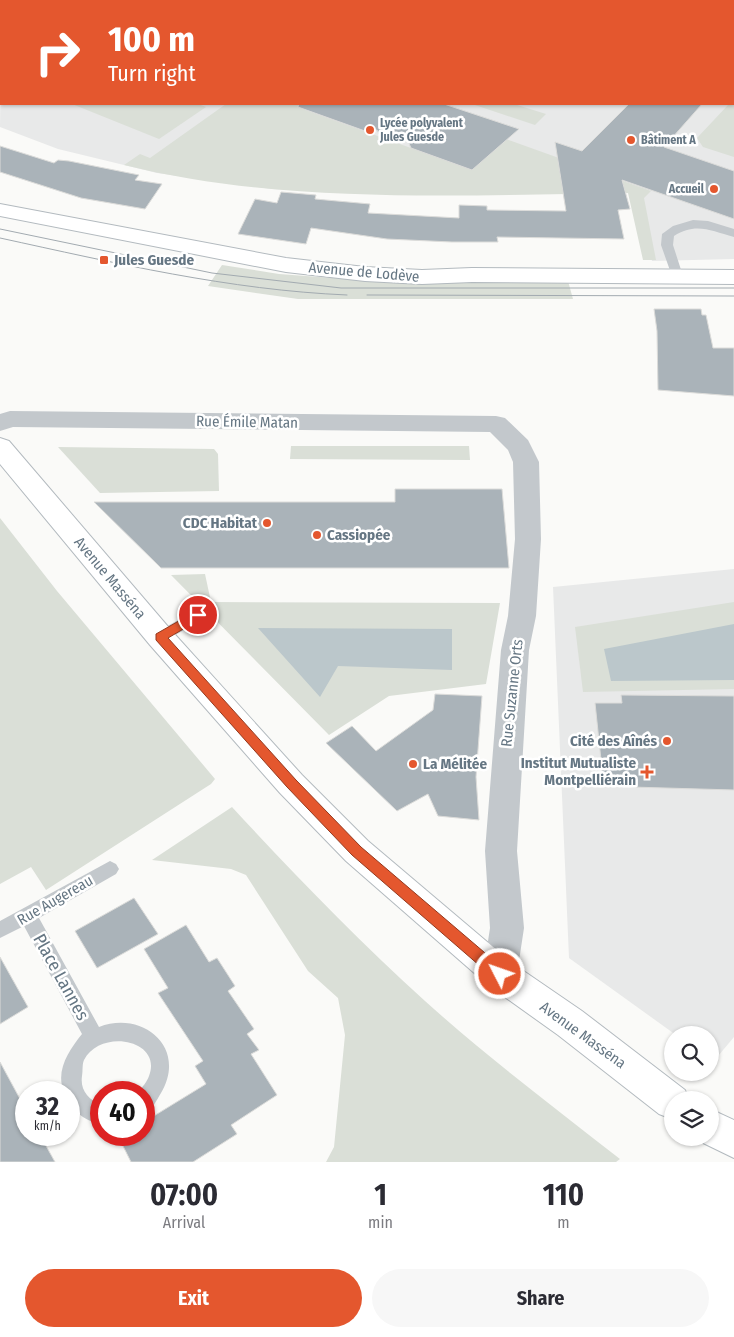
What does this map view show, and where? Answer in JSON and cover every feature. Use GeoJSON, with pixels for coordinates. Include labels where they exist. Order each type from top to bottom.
{"type":"FeatureCollection","features":[{"type":"Feature","properties":{"kind":"street","name":"Avenue de Lodève"},"geometry":{"type":"LineString","coordinates":[[0,210],[286,265],[365,274],[422,277],[472,275],[734,277]]}},
{"type":"Feature","properties":{"kind":"street","name":"Rue Émile Matan"},"geometry":{"type":"LineString","coordinates":[[0,423],[10,419],[496,424]]}},
{"type":"Feature","properties":{"kind":"street","name":"Rue Suzanne Orts"},"geometry":{"type":"LineString","coordinates":[[496,424],[519,446],[526,462],[528,539],[522,616],[514,650],[507,743],[501,851],[508,928],[500,974]]}},
{"type":"Feature","properties":{"kind":"street","name":"Avenue Masséna"},"geometry":{"type":"LineString","coordinates":[[0,447],[160,637],[291,784],[357,851],[500,974],[570,1023],[664,1096]]}},
{"type":"Feature","properties":{"kind":"street"},"geometry":{"type":"LineString","coordinates":[[719,1132],[734,1140]]}},
{"type":"Feature","properties":{"kind":"lane"},"geometry":{"type":"LineString","coordinates":[[677,276],[667,245],[668,234],[680,225],[698,222],[734,233]]}},
{"type":"Feature","properties":{"kind":"lane"},"geometry":{"type":"LineString","coordinates":[[160,637],[198,615]]}},
{"type":"Feature","properties":{"kind":"lane","name":"Rue Augereau"},"geometry":{"type":"LineString","coordinates":[[0,930],[110,869]]}},
{"type":"Feature","properties":{"kind":"lane","name":"Place Lannes"},"geometry":{"type":"LineString","coordinates":[[28,916],[94,1037]]}},
{"type":"Feature","properties":{"kind":"lane","name":"Place Lannes"},"geometry":{"type":"LineString","coordinates":[[90,1111],[77,1099],[71,1087],[71,1073],[75,1059],[83,1047],[94,1037],[109,1032],[130,1032],[149,1041],[157,1052],[160,1065],[159,1080],[155,1089]]}},
{"type":"Feature","properties":{"kind":"shaded area","name":"Lycée polyvalent Jules Guesde"},"geometry":{"type":"Polygon","coordinates":[[[0,105],[734,105],[734,259],[652,261],[636,193],[445,195],[271,189],[157,173],[58,149],[0,127],[0,105]]]}},
{"type":"Feature","properties":{"kind":"shaded area"},"geometry":{"type":"Polygon","coordinates":[[[74,105],[201,105],[206,107],[159,139],[74,105]]]}},
{"type":"Feature","properties":{"kind":"shaded area"},"geometry":{"type":"Polygon","coordinates":[[[225,105],[299,105],[297,107],[472,170],[506,139],[651,191],[644,198],[656,260],[643,260],[628,193],[438,196],[310,192],[247,187],[185,178],[124,165],[140,154],[150,158],[225,105]]]}},
{"type":"Feature","properties":{"kind":"shaded area"},"geometry":{"type":"Polygon","coordinates":[[[475,105],[517,105],[546,114],[535,125],[475,105]]]}},
{"type":"Feature","properties":{"kind":"shaded area"},"geometry":{"type":"Polygon","coordinates":[[[728,105],[734,105],[734,157],[703,147],[697,138],[728,105]]]}},
{"type":"Feature","properties":{"kind":"shaded area"},"geometry":{"type":"Polygon","coordinates":[[[222,265],[279,274],[346,279],[568,281],[573,299],[298,299],[208,286],[222,265]]]}},
{"type":"Feature","properties":{"kind":"shaded area"},"geometry":{"type":"Polygon","coordinates":[[[291,446],[469,446],[470,460],[290,459],[291,446]]]}},
{"type":"Feature","properties":{"kind":"shaded area"},"geometry":{"type":"Polygon","coordinates":[[[58,447],[214,449],[218,454],[219,491],[100,493],[58,447]]]}},
{"type":"Feature","properties":{"kind":"shaded area"},"geometry":{"type":"Polygon","coordinates":[[[0,518],[57,591],[215,779],[211,784],[46,890],[31,867],[0,884],[0,518]]]}},
{"type":"Feature","properties":{"kind":"shaded area","name":"Institut Mutualiste Montpelliérain"},"geometry":{"type":"Polygon","coordinates":[[[734,569],[734,1037],[719,1055],[719,1026],[664,1026],[569,958],[553,587],[734,569]]]}},
{"type":"Feature","properties":{"kind":"shaded area"},"geometry":{"type":"Polygon","coordinates":[[[205,574],[211,602],[500,603],[486,684],[389,696],[329,735],[171,575],[205,574]]]}},
{"type":"Feature","properties":{"kind":"shaded area"},"geometry":{"type":"Polygon","coordinates":[[[734,602],[734,689],[583,692],[575,627],[734,602]]]}},
{"type":"Feature","properties":{"kind":"shaded area"},"geometry":{"type":"Polygon","coordinates":[[[734,624],[734,680],[611,681],[604,649],[734,624]]]}},
{"type":"Feature","properties":{"kind":"shaded area"},"geometry":{"type":"Polygon","coordinates":[[[258,628],[452,629],[452,670],[338,666],[320,697],[258,628]]]}},
{"type":"Feature","properties":{"kind":"shaded area"},"geometry":{"type":"Polygon","coordinates":[[[232,807],[326,906],[448,1022],[620,1159],[616,1162],[326,1162],[334,1147],[345,1035],[338,998],[308,971],[246,875],[231,869],[152,860],[232,807]]]}},
{"type":"Feature","properties":{"kind":"building"},"geometry":{"type":"Polygon","coordinates":[[[299,105],[447,105],[519,129],[472,170],[411,148],[408,141],[391,143],[388,133],[379,134],[377,130],[365,131],[298,107],[299,105]]]}},
{"type":"Feature","properties":{"kind":"building"},"geometry":{"type":"Polygon","coordinates":[[[628,105],[701,105],[664,147],[734,171],[734,219],[622,180],[630,209],[618,210],[624,239],[497,237],[498,242],[452,242],[387,239],[311,228],[306,244],[238,234],[255,199],[277,203],[281,192],[316,195],[315,199],[370,204],[368,213],[459,218],[459,205],[487,206],[487,210],[566,211],[555,142],[582,151],[628,105]]]}},
{"type":"Feature","properties":{"kind":"building"},"geometry":{"type":"Polygon","coordinates":[[[0,146],[54,163],[58,160],[69,161],[139,175],[135,180],[162,184],[145,209],[81,198],[0,172],[0,146]]]}},
{"type":"Feature","properties":{"kind":"building"},"geometry":{"type":"Polygon","coordinates":[[[654,309],[701,309],[702,315],[706,315],[713,348],[734,348],[734,396],[658,390],[657,331],[654,309]]]}},
{"type":"Feature","properties":{"kind":"building","name":"Cassiopée"},"geometry":{"type":"Polygon","coordinates":[[[395,489],[502,489],[509,568],[161,568],[94,502],[395,502],[395,489]]]}},
{"type":"Feature","properties":{"kind":"building","name":"La Mélitée"},"geometry":{"type":"Polygon","coordinates":[[[435,694],[482,696],[476,777],[479,820],[438,816],[428,794],[397,811],[326,743],[352,726],[376,751],[433,710],[435,694]]]}},
{"type":"Feature","properties":{"kind":"building","name":"Cité des Aînés"},"geometry":{"type":"Polygon","coordinates":[[[621,695],[734,696],[734,790],[631,787],[631,780],[603,779],[595,703],[622,703],[621,695]]]}},
{"type":"Feature","properties":{"kind":"building"},"geometry":{"type":"Polygon","coordinates":[[[134,898],[158,934],[97,968],[75,931],[134,898]]]}},
{"type":"Feature","properties":{"kind":"building"},"geometry":{"type":"Polygon","coordinates":[[[186,925],[209,962],[217,958],[235,986],[228,991],[254,1029],[247,1034],[259,1050],[251,1054],[277,1095],[231,1125],[237,1134],[193,1162],[131,1162],[123,1146],[155,1146],[155,1115],[206,1084],[195,1066],[203,1061],[158,993],[168,988],[144,949],[186,925]]]}},
{"type":"Feature","properties":{"kind":"building"},"geometry":{"type":"Polygon","coordinates":[[[0,957],[28,1007],[0,1024],[0,957]]]}},
{"type":"Feature","properties":{"kind":"building"},"geometry":{"type":"Polygon","coordinates":[[[0,1062],[15,1090],[15,1146],[46,1146],[55,1162],[0,1162],[0,1062]]]}},
{"type":"Feature","properties":{"kind":"tram line"},"geometry":{"type":"LineString","coordinates":[[0,229],[212,273],[341,288],[734,288]]}},
{"type":"Feature","properties":{"kind":"tram line"},"geometry":{"type":"LineString","coordinates":[[0,238],[172,274],[259,288],[347,295]]}},
{"type":"Feature","properties":{"kind":"tram line"},"geometry":{"type":"LineString","coordinates":[[367,295],[734,296]]}},
{"type":"Feature","properties":{"kind":"place","name":"Lycée polyvalent Jules Guesde"},"geometry":{"type":"Point","coordinates":[370,130]}},
{"type":"Feature","properties":{"kind":"place","name":"Bâtiment A"},"geometry":{"type":"Point","coordinates":[631,140]}},
{"type":"Feature","properties":{"kind":"place","name":"Accueil"},"geometry":{"type":"Point","coordinates":[714,189]}},
{"type":"Feature","properties":{"kind":"place","name":"Jules Guesde"},"geometry":{"type":"Point","coordinates":[104,260]}},
{"type":"Feature","properties":{"kind":"place","name":"CDC Habitat"},"geometry":{"type":"Point","coordinates":[267,523]}},
{"type":"Feature","properties":{"kind":"place","name":"Cassiopée"},"geometry":{"type":"Point","coordinates":[317,535]}},
{"type":"Feature","properties":{"kind":"place","name":"Cité des Aînés"},"geometry":{"type":"Point","coordinates":[667,741]}},
{"type":"Feature","properties":{"kind":"place","name":"La Mélitée"},"geometry":{"type":"Point","coordinates":[413,764]}},
{"type":"Feature","properties":{"kind":"place","name":"Institut Mutualiste Montpelliérain"},"geometry":{"type":"Point","coordinates":[647,772]}},
{"type":"Feature","properties":{"kind":"route"},"geometry":{"type":"LineString","coordinates":[[198,615],[160,637],[291,784],[357,851],[500,974]]}}]}
